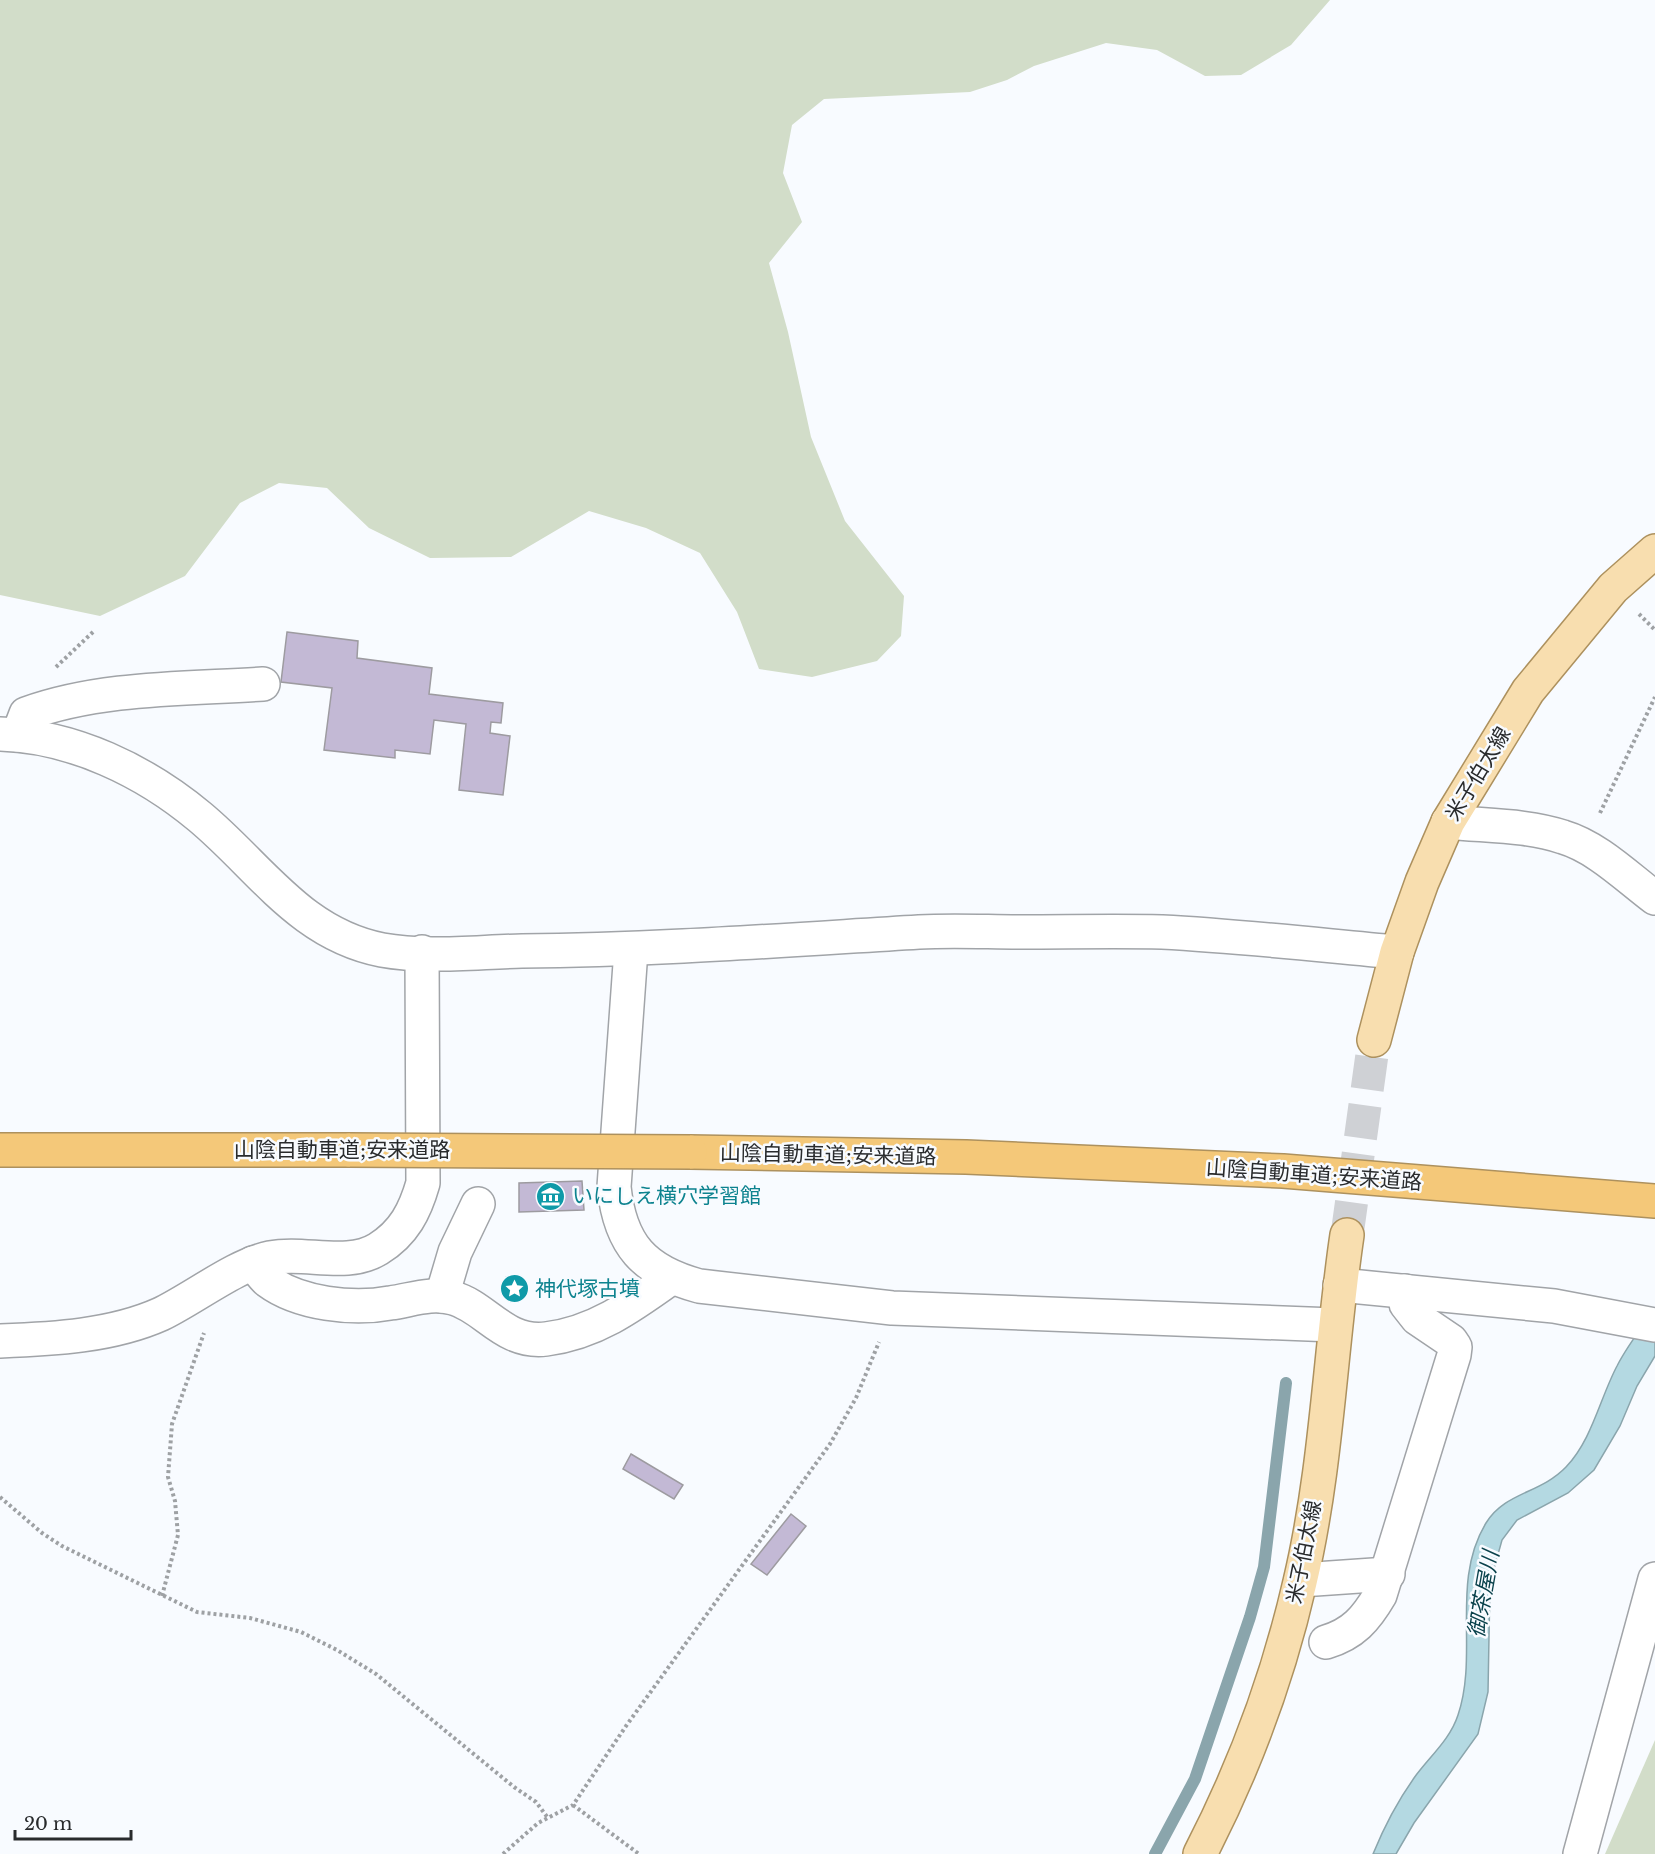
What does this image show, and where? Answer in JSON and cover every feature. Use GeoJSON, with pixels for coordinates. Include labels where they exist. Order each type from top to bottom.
{"type":"FeatureCollection","features":[{"type":"Feature","properties":{"kind":"highway","name":"山陰自動車道;安来道路"},"geometry":{"type":"LineString","coordinates":[[0,1150],[690,1152],[966,1157],[1283,1170],[1655,1201]]}},
{"type":"Feature","properties":{"kind":"main road","name":"米子伯太線"},"geometry":{"type":"LineString","coordinates":[[1374,1040],[1397,952],[1422,882],[1448,822],[1528,691],[1613,588],[1655,551]]}},
{"type":"Feature","properties":{"kind":"main road","name":"米子伯太線"},"geometry":{"type":"LineString","coordinates":[[1200,1854],[1230,1795],[1253,1740],[1284,1648],[1301,1580],[1318,1480],[1334,1325],[1347,1235]]}},
{"type":"Feature","properties":{"kind":"street"},"geometry":{"type":"LineString","coordinates":[[263,684],[122,693],[45,707],[26,714],[9,734],[58,743],[102,756],[147,780],[200,816],[278,895],[309,919],[346,939],[382,950],[423,952],[631,950],[924,932],[1162,932],[1397,952]]}},
{"type":"Feature","properties":{"kind":"street"},"geometry":{"type":"LineString","coordinates":[[1448,822],[1541,831],[1564,837],[1584,846],[1655,898]]}},
{"type":"Feature","properties":{"kind":"street"},"geometry":{"type":"LineString","coordinates":[[631,950],[614,1187],[616,1212],[625,1234],[643,1259],[671,1278],[699,1286],[892,1308],[1334,1325]]}},
{"type":"Feature","properties":{"kind":"street"},"geometry":{"type":"LineString","coordinates":[[0,1341],[49,1339],[106,1330],[159,1314],[253,1263],[286,1256],[362,1256],[377,1250],[393,1238],[408,1221],[417,1204],[423,1183],[423,952]]}},
{"type":"Feature","properties":{"kind":"street"},"geometry":{"type":"LineString","coordinates":[[442,1296],[455,1252],[478,1204]]}},
{"type":"Feature","properties":{"kind":"street"},"geometry":{"type":"LineString","coordinates":[[253,1263],[267,1280],[289,1292],[315,1300],[347,1305],[387,1304],[431,1295],[442,1296],[470,1303],[502,1330],[543,1340],[596,1326],[632,1307],[671,1278]]}},
{"type":"Feature","properties":{"kind":"street"},"geometry":{"type":"LineString","coordinates":[[1340,1285],[1554,1306],[1644,1323]]}},
{"type":"Feature","properties":{"kind":"street"},"geometry":{"type":"LineString","coordinates":[[1326,1642],[1341,1637],[1361,1623],[1380,1595],[1455,1347],[1410,1311],[1405,1291]]}},
{"type":"Feature","properties":{"kind":"street"},"geometry":{"type":"LineString","coordinates":[[1301,1580],[1388,1574]]}},
{"type":"Feature","properties":{"kind":"street"},"geometry":{"type":"LineString","coordinates":[[1580,1854],[1655,1579]]}},
{"type":"Feature","properties":{"kind":"path"},"geometry":{"type":"LineString","coordinates":[[1584,846],[1655,697]]}},
{"type":"Feature","properties":{"kind":"path"},"geometry":{"type":"LineString","coordinates":[[162,1596],[178,1535],[175,1501],[168,1477],[172,1424],[212,1305],[213,1286]]}},
{"type":"Feature","properties":{"kind":"path"},"geometry":{"type":"LineString","coordinates":[[503,1854],[548,1818],[573,1805],[633,1716],[830,1444],[856,1398],[892,1308]]}},
{"type":"Feature","properties":{"kind":"path"},"geometry":{"type":"LineString","coordinates":[[0,1497],[55,1541],[197,1612],[250,1618],[301,1632],[337,1650],[376,1674],[514,1787],[536,1802],[548,1818]]}},
{"type":"Feature","properties":{"kind":"path"},"geometry":{"type":"LineString","coordinates":[[573,1805],[639,1854]]}},
{"type":"Feature","properties":{"kind":"green space"},"geometry":{"type":"Polygon","coordinates":[[[0,0],[1330,0],[1291,45],[1241,75],[1205,76],[1157,50],[1106,43],[1034,66],[1007,80],[970,92],[824,99],[792,125],[783,173],[802,222],[769,263],[788,332],[811,437],[845,521],[904,596],[901,636],[877,661],[812,677],[759,669],[737,612],[700,553],[646,528],[589,511],[511,557],[430,558],[369,528],[327,488],[279,483],[240,503],[185,576],[100,616],[0,595],[0,0]]]}},
{"type":"Feature","properties":{"kind":"green space"},"geometry":{"type":"Polygon","coordinates":[[[1655,1740],[1655,1854],[1605,1854],[1655,1740]]]}},
{"type":"Feature","properties":{"kind":"water","name":"御茶屋川"},"geometry":{"type":"Polygon","coordinates":[[[1655,1309],[1655,1356],[1637,1386],[1620,1426],[1594,1470],[1568,1493],[1517,1520],[1502,1540],[1490,1583],[1488,1692],[1478,1734],[1414,1823],[1396,1854],[1373,1854],[1402,1796],[1445,1740],[1458,1715],[1464,1691],[1466,1667],[1469,1569],[1475,1546],[1486,1523],[1503,1505],[1556,1476],[1575,1456],[1589,1432],[1621,1359],[1655,1309]]]}},
{"type":"Feature","properties":{"kind":"building"},"geometry":{"type":"Polygon","coordinates":[[[287,632],[358,641],[357,658],[432,668],[429,694],[503,703],[501,723],[491,722],[490,733],[510,736],[503,795],[459,790],[466,724],[434,720],[430,754],[395,750],[395,758],[324,750],[332,688],[281,682],[287,632]]]}},
{"type":"Feature","properties":{"kind":"building","name":"いにしえ横穴学習館"},"geometry":{"type":"Polygon","coordinates":[[[582,1181],[584,1210],[519,1212],[519,1183],[582,1181]]]}},
{"type":"Feature","properties":{"kind":"building"},"geometry":{"type":"Polygon","coordinates":[[[631,1454],[683,1485],[674,1499],[623,1469],[631,1454]]]}},
{"type":"Feature","properties":{"kind":"building"},"geometry":{"type":"Polygon","coordinates":[[[791,1514],[806,1526],[767,1575],[751,1564],[791,1514]]]}},
{"type":"Feature","properties":{"kind":"waterway"},"geometry":{"type":"LineString","coordinates":[[1155,1854],[1195,1779],[1250,1617],[1264,1567],[1286,1383]]}},
{"type":"Feature","properties":{"kind":"tunnel"},"geometry":{"type":"LineString","coordinates":[[1347,1235],[1374,1040]]}},
{"type":"Feature","properties":{"kind":"place","name":"いにしえ横穴学習館"},"geometry":{"type":"Point","coordinates":[551,1196]}},
{"type":"Feature","properties":{"kind":"place","name":"神代塚古墳"},"geometry":{"type":"Point","coordinates":[514,1289]}}]}
